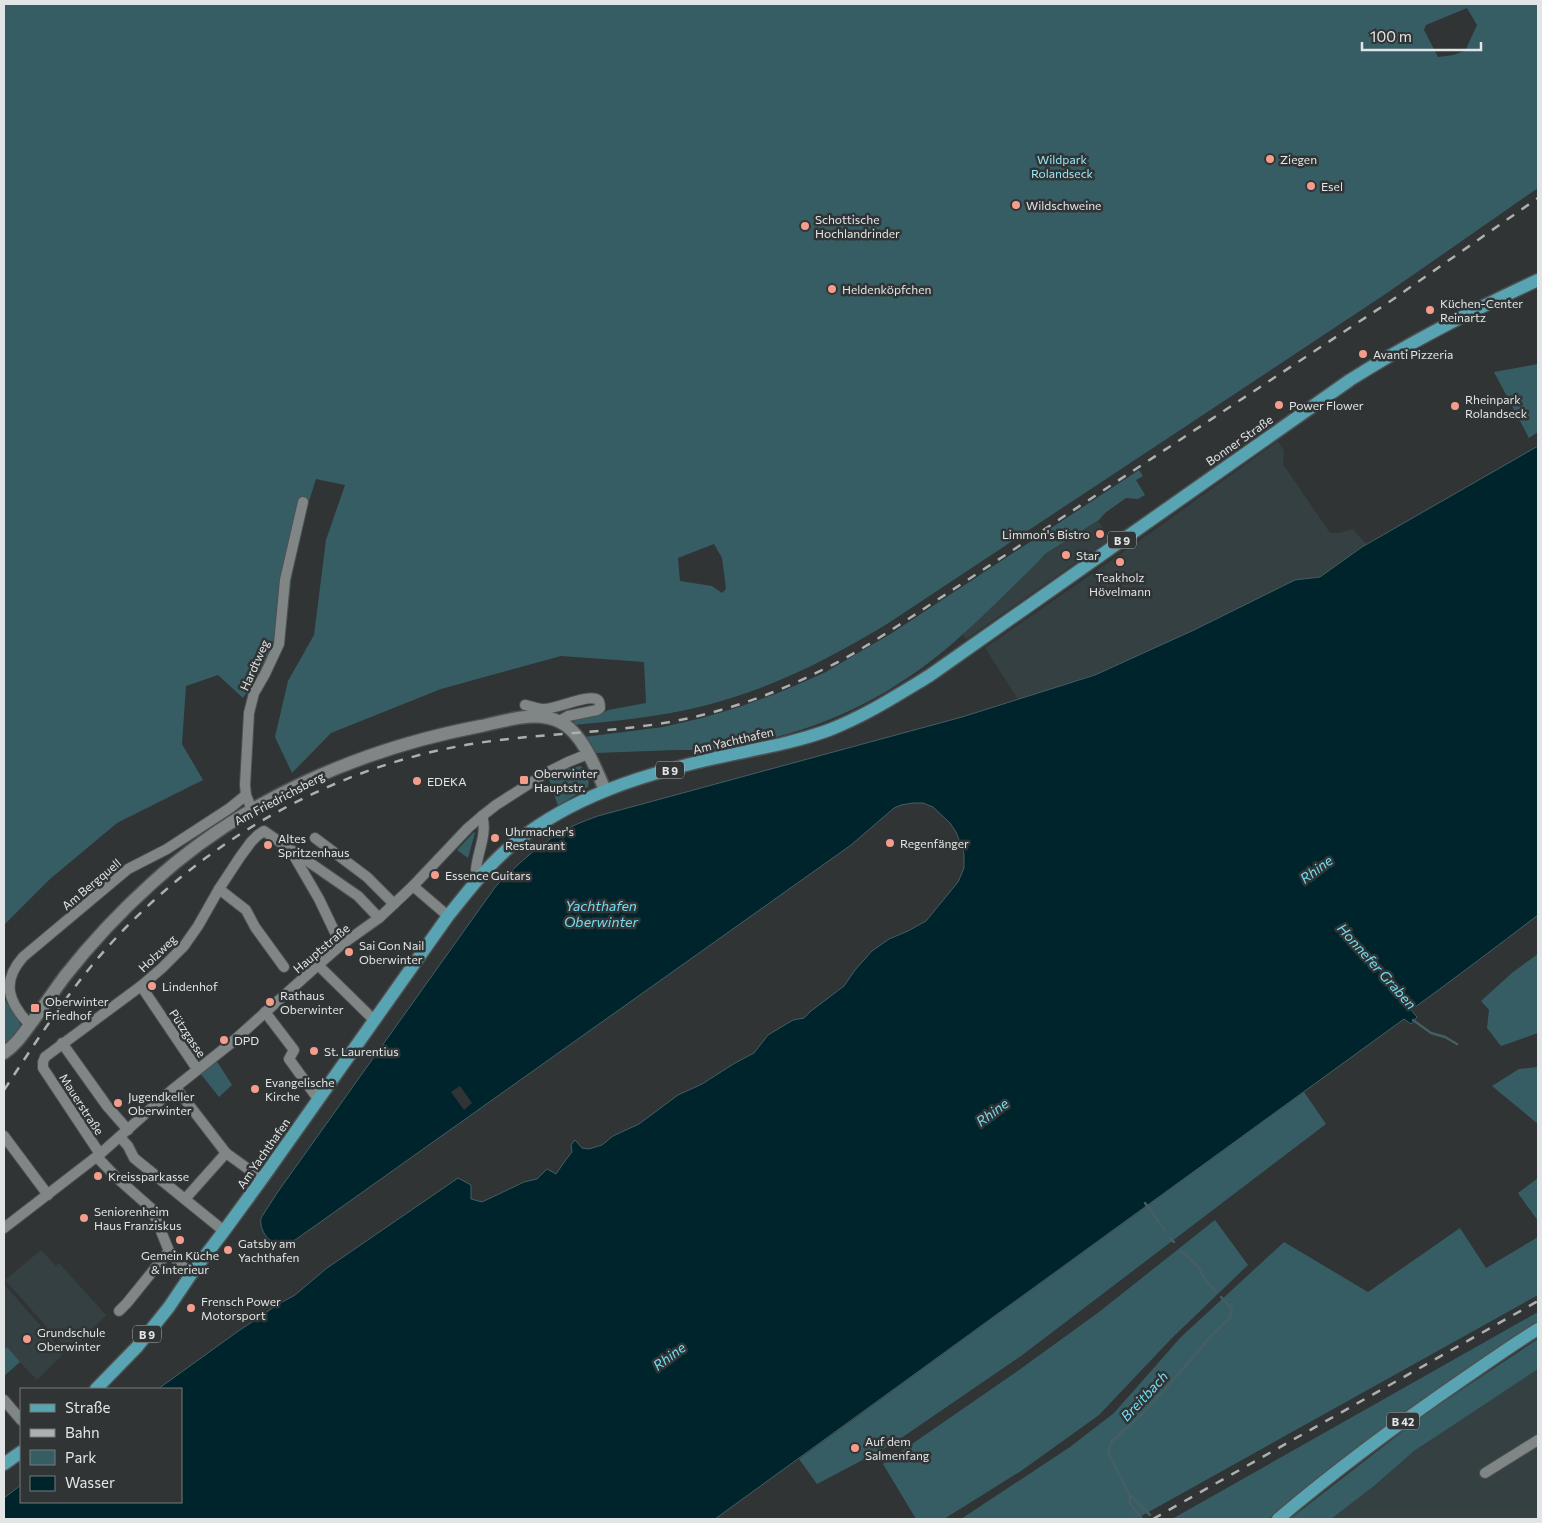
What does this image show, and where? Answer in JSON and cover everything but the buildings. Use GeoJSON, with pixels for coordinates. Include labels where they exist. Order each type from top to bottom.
{"type":"FeatureCollection","features":[{"type":"Feature","properties":{"kind":"main road","name":"Bonner Straße"},"geometry":{"type":"LineString","coordinates":[[969,647],[1357,376],[1451,322],[1538,280]]}},
{"type":"Feature","properties":{"kind":"main road","name":"Am Yachthafen"},"geometry":{"type":"LineString","coordinates":[[97,1388],[138,1347],[169,1307],[448,916],[480,877],[517,841],[561,813],[605,790],[632,780],[687,765],[796,740],[851,721],[928,676],[969,647]]}},
{"type":"Feature","properties":{"kind":"main road","name":"B 42"},"geometry":{"type":"LineString","coordinates":[[1278,1519],[1384,1435],[1538,1329]]}},
{"type":"Feature","properties":{"kind":"main road"},"geometry":{"type":"LineString","coordinates":[[4,1464],[20,1453]]}},
{"type":"Feature","properties":{"kind":"street","name":"Hardtweg"},"geometry":{"type":"LineString","coordinates":[[252,810],[246,796],[245,785],[249,713],[254,693],[265,674],[278,644],[285,580],[303,502]]}},
{"type":"Feature","properties":{"kind":"street"},"geometry":{"type":"LineString","coordinates":[[525,705],[544,709],[586,698],[598,700],[600,708],[597,710],[568,716],[559,721],[570,729],[588,754],[605,790]]}},
{"type":"Feature","properties":{"kind":"street","name":"Am Friedrichsberg"},"geometry":{"type":"LineString","coordinates":[[4,1053],[18,1042],[89,946],[130,903],[176,863],[217,832],[252,810],[320,775],[387,749],[476,726],[523,717],[536,716],[559,721]]}},
{"type":"Feature","properties":{"kind":"street","name":"Hauptstraße"},"geometry":{"type":"LineString","coordinates":[[4,1228],[99,1155],[197,1069],[230,1044],[318,964],[379,918],[414,886],[468,828],[482,816],[503,800],[546,773],[588,754]]}},
{"type":"Feature","properties":{"kind":"street","name":"Am Bergquell"},"geometry":{"type":"LineString","coordinates":[[30,1025],[14,1006],[9,985],[10,975],[23,956],[128,869],[167,849],[246,796]]}},
{"type":"Feature","properties":{"kind":"street"},"geometry":{"type":"LineString","coordinates":[[480,877],[476,874],[476,870],[484,822],[482,816]]}},
{"type":"Feature","properties":{"kind":"street","name":"Holzweg"},"geometry":{"type":"LineString","coordinates":[[44,1068],[43,1062],[45,1057],[141,986],[184,946],[219,889],[251,842],[258,835],[264,831],[290,849]]}},
{"type":"Feature","properties":{"kind":"street"},"geometry":{"type":"LineString","coordinates":[[316,838],[367,877],[394,904]]}},
{"type":"Feature","properties":{"kind":"street"},"geometry":{"type":"LineString","coordinates":[[290,849],[358,896],[379,918]]}},
{"type":"Feature","properties":{"kind":"street"},"geometry":{"type":"LineString","coordinates":[[290,849],[320,899],[341,945]]}},
{"type":"Feature","properties":{"kind":"street"},"geometry":{"type":"LineString","coordinates":[[414,886],[448,916]]}},
{"type":"Feature","properties":{"kind":"street"},"geometry":{"type":"LineString","coordinates":[[219,889],[246,910],[255,927],[284,967]]}},
{"type":"Feature","properties":{"kind":"street"},"geometry":{"type":"LineString","coordinates":[[318,964],[374,1020]]}},
{"type":"Feature","properties":{"kind":"street","name":"Pützgasse"},"geometry":{"type":"LineString","coordinates":[[141,986],[197,1069]]}},
{"type":"Feature","properties":{"kind":"street"},"geometry":{"type":"LineString","coordinates":[[268,1009],[294,1050],[289,1059],[318,1099]]}},
{"type":"Feature","properties":{"kind":"street"},"geometry":{"type":"LineString","coordinates":[[62,1043],[124,1133],[134,1158],[224,1231]]}},
{"type":"Feature","properties":{"kind":"street","name":"Mauerstraße"},"geometry":{"type":"LineString","coordinates":[[44,1068],[99,1155],[117,1178],[152,1209],[169,1251]]}},
{"type":"Feature","properties":{"kind":"street"},"geometry":{"type":"LineString","coordinates":[[176,1088],[226,1154],[262,1179]]}},
{"type":"Feature","properties":{"kind":"street"},"geometry":{"type":"LineString","coordinates":[[4,1136],[48,1195]]}},
{"type":"Feature","properties":{"kind":"street"},"geometry":{"type":"LineString","coordinates":[[185,1199],[226,1154]]}},
{"type":"Feature","properties":{"kind":"street"},"geometry":{"type":"LineString","coordinates":[[119,1311],[169,1251],[179,1263],[192,1273]]}},
{"type":"Feature","properties":{"kind":"street"},"geometry":{"type":"LineString","coordinates":[[4,1400],[20,1419]]}},
{"type":"Feature","properties":{"kind":"street"},"geometry":{"type":"LineString","coordinates":[[1485,1473],[1538,1441]]}},
{"type":"Feature","properties":{"kind":"shaded area"},"geometry":{"type":"Polygon","coordinates":[[[1278,441],[1284,451],[1283,464],[1330,533],[1339,533],[1353,529],[1367,545],[1320,577],[1295,580],[1196,629],[1095,675],[1018,699],[985,648],[1135,544],[1278,441]]]}},
{"type":"Feature","properties":{"kind":"shaded area"},"geometry":{"type":"Polygon","coordinates":[[[1098,521],[1110,539],[966,639],[962,634],[1045,554],[1098,521]]]}},
{"type":"Feature","properties":{"kind":"shaded area"},"geometry":{"type":"Polygon","coordinates":[[[41,1250],[56,1266],[59,1263],[106,1315],[69,1352],[5,1280],[41,1250]]]}},
{"type":"Feature","properties":{"kind":"shaded area","name":"Grundschule Oberwinter"},"geometry":{"type":"Polygon","coordinates":[[[4,1284],[64,1353],[37,1380],[20,1362],[4,1376],[4,1284]]]}},
{"type":"Feature","properties":{"kind":"shaded area"},"geometry":{"type":"Polygon","coordinates":[[[1538,1369],[1538,1519],[1331,1519],[1374,1486],[1414,1451],[1538,1369]]]}},
{"type":"Feature","properties":{"kind":"green space","name":"Wildpark Rolandseck"},"geometry":{"type":"Polygon","coordinates":[[[4,4],[1538,4],[1538,188],[1387,293],[887,624],[819,662],[772,683],[699,707],[636,718],[573,725],[576,718],[646,703],[644,662],[561,656],[441,689],[331,733],[292,773],[275,737],[288,681],[314,635],[326,540],[345,485],[316,479],[295,545],[287,620],[273,641],[264,665],[243,698],[218,675],[186,686],[182,744],[203,780],[117,823],[50,879],[4,925],[4,4]],[[1467,8],[1426,25],[1424,30],[1438,57],[1465,51],[1477,25],[1467,8]],[[714,544],[678,558],[680,581],[712,586],[722,593],[726,589],[722,558],[714,544]]]}},
{"type":"Feature","properties":{"kind":"green space"},"geometry":{"type":"Polygon","coordinates":[[[1538,364],[1538,432],[1529,438],[1494,372],[1538,364]]]}},
{"type":"Feature","properties":{"kind":"green space"},"geometry":{"type":"Polygon","coordinates":[[[1139,470],[1143,476],[1136,480],[1145,495],[1138,499],[1126,498],[1105,513],[1099,520],[1045,554],[974,624],[926,665],[899,684],[842,714],[781,736],[748,744],[714,749],[596,753],[584,737],[663,727],[702,718],[778,693],[824,673],[892,633],[1139,470]]]}},
{"type":"Feature","properties":{"kind":"green space"},"geometry":{"type":"Polygon","coordinates":[[[580,766],[585,769],[588,775],[588,787],[558,806],[549,779],[567,769],[580,766]]]}},
{"type":"Feature","properties":{"kind":"green space"},"geometry":{"type":"Polygon","coordinates":[[[475,833],[468,858],[457,850],[475,833]]]}},
{"type":"Feature","properties":{"kind":"green space"},"geometry":{"type":"Polygon","coordinates":[[[1538,954],[1538,1033],[1501,1046],[1487,1028],[1489,1010],[1481,1001],[1513,972],[1538,954]]]}},
{"type":"Feature","properties":{"kind":"green space"},"geometry":{"type":"Polygon","coordinates":[[[4,998],[17,1016],[21,1029],[4,1045],[4,998]]]}},
{"type":"Feature","properties":{"kind":"green space"},"geometry":{"type":"Polygon","coordinates":[[[216,1060],[232,1085],[219,1097],[200,1073],[216,1060]]]}},
{"type":"Feature","properties":{"kind":"green space"},"geometry":{"type":"Polygon","coordinates":[[[1538,1067],[1538,1124],[1492,1086],[1519,1069],[1538,1067]]]}},
{"type":"Feature","properties":{"kind":"green space"},"geometry":{"type":"Polygon","coordinates":[[[1304,1092],[1326,1124],[1021,1356],[891,1445],[817,1484],[799,1459],[1304,1092]]]}},
{"type":"Feature","properties":{"kind":"green space"},"geometry":{"type":"Polygon","coordinates":[[[1538,1178],[1538,1221],[1518,1193],[1538,1178]]]}},
{"type":"Feature","properties":{"kind":"green space"},"geometry":{"type":"Polygon","coordinates":[[[1215,1220],[1248,1265],[1172,1338],[1099,1415],[1021,1471],[944,1519],[916,1519],[883,1464],[1099,1312],[1215,1220]]]}},
{"type":"Feature","properties":{"kind":"green space"},"geometry":{"type":"Polygon","coordinates":[[[1460,1228],[1486,1268],[1538,1237],[1538,1295],[1136,1519],[961,1519],[1070,1447],[1114,1413],[1181,1337],[1284,1242],[1368,1292],[1460,1228]]]}},
{"type":"Feature","properties":{"kind":"green space"},"geometry":{"type":"Polygon","coordinates":[[[1538,1312],[1538,1322],[1378,1431],[1268,1519],[1172,1519],[1538,1312]]]}},
{"type":"Feature","properties":{"kind":"green space"},"geometry":{"type":"Polygon","coordinates":[[[1538,1339],[1538,1369],[1414,1451],[1374,1486],[1331,1519],[1290,1519],[1425,1414],[1538,1339]]]}},
{"type":"Feature","properties":{"kind":"green space"},"geometry":{"type":"Polygon","coordinates":[[[7,1347],[20,1362],[4,1376],[4,1350],[7,1347]]]}},
{"type":"Feature","properties":{"kind":"water"},"geometry":{"type":"Polygon","coordinates":[[[1538,446],[1538,915],[1411,1010],[1417,1017],[1411,1024],[1404,1019],[715,1519],[4,1519],[4,1498],[20,1486],[20,1503],[182,1503],[182,1388],[159,1388],[237,1332],[295,1295],[327,1268],[458,1178],[471,1185],[471,1199],[482,1202],[524,1182],[537,1179],[547,1169],[556,1174],[572,1152],[571,1145],[575,1140],[582,1148],[589,1149],[602,1145],[613,1136],[639,1124],[678,1095],[702,1084],[754,1053],[768,1035],[793,1020],[804,1018],[844,986],[872,951],[889,939],[926,921],[958,882],[964,868],[964,854],[956,832],[950,823],[933,807],[923,803],[913,803],[894,808],[851,845],[300,1236],[283,1245],[272,1242],[263,1232],[261,1218],[277,1193],[496,886],[542,845],[562,831],[598,816],[962,717],[1095,675],[1194,630],[1295,580],[1320,577],[1362,547],[1538,446]]]}},
{"type":"Feature","properties":{"kind":"pier"},"geometry":{"type":"Polygon","coordinates":[[[460,1086],[472,1103],[464,1110],[451,1092],[460,1086]]]}},
{"type":"Feature","properties":{"kind":"waterway","name":"Honnefer Graben"},"geometry":{"type":"LineString","coordinates":[[1413,1020],[1431,1033],[1445,1037],[1457,1044]]}},
{"type":"Feature","properties":{"kind":"waterway","name":"Breitbach"},"geometry":{"type":"LineString","coordinates":[[1145,1203],[1165,1230]]}},
{"type":"Feature","properties":{"kind":"waterway"},"geometry":{"type":"LineString","coordinates":[[1170,1238],[1174,1242]]}},
{"type":"Feature","properties":{"kind":"waterway","name":"Breitbach"},"geometry":{"type":"LineString","coordinates":[[1181,1251],[1199,1267],[1202,1275],[1216,1292]]}},
{"type":"Feature","properties":{"kind":"waterway","name":"Breitbach"},"geometry":{"type":"LineString","coordinates":[[1150,1515],[1130,1495],[1109,1454],[1109,1448],[1112,1441],[1141,1415],[1210,1337],[1230,1318],[1232,1309],[1221,1297]]}},
{"type":"Feature","properties":{"kind":"waterway"},"geometry":{"type":"LineString","coordinates":[[1130,1495],[1130,1503],[1142,1519]]}},
{"type":"Feature","properties":{"kind":"railway"},"geometry":{"type":"LineString","coordinates":[[4,1090],[78,983],[105,950],[141,912],[180,878],[222,846],[266,818],[312,794],[360,774],[409,758],[484,742],[633,727],[679,720],[721,710],[763,696],[835,664],[919,612],[1392,300],[1538,198]]}},
{"type":"Feature","properties":{"kind":"railway"},"geometry":{"type":"LineString","coordinates":[[1153,1519],[1538,1301]]}},
{"type":"Feature","properties":{"kind":"place","name":"Ziegen"},"geometry":{"type":"Point","coordinates":[1270,159]}},
{"type":"Feature","properties":{"kind":"place","name":"Esel"},"geometry":{"type":"Point","coordinates":[1311,186]}},
{"type":"Feature","properties":{"kind":"place","name":"Wildschweine"},"geometry":{"type":"Point","coordinates":[1016,205]}},
{"type":"Feature","properties":{"kind":"place","name":"Schottische Hochlandrinder"},"geometry":{"type":"Point","coordinates":[805,226]}},
{"type":"Feature","properties":{"kind":"place","name":"Heldenköpfchen"},"geometry":{"type":"Point","coordinates":[832,289]}},
{"type":"Feature","properties":{"kind":"place","name":"Küchen-Center Reinartz"},"geometry":{"type":"Point","coordinates":[1430,310]}},
{"type":"Feature","properties":{"kind":"place","name":"Avanti Pizzeria"},"geometry":{"type":"Point","coordinates":[1363,354]}},
{"type":"Feature","properties":{"kind":"place","name":"Power Flower"},"geometry":{"type":"Point","coordinates":[1279,405]}},
{"type":"Feature","properties":{"kind":"place","name":"Rheinpark Rolandseck"},"geometry":{"type":"Point","coordinates":[1455,406]}},
{"type":"Feature","properties":{"kind":"place","name":"Limmon's Bistro"},"geometry":{"type":"Point","coordinates":[1100,534]}},
{"type":"Feature","properties":{"kind":"place","name":"Star"},"geometry":{"type":"Point","coordinates":[1066,555]}},
{"type":"Feature","properties":{"kind":"place","name":"Teakholz Hövelmann"},"geometry":{"type":"Point","coordinates":[1120,562]}},
{"type":"Feature","properties":{"kind":"place","name":"Oberwinter Hauptstr."},"geometry":{"type":"Point","coordinates":[524,780]}},
{"type":"Feature","properties":{"kind":"place","name":"EDEKA"},"geometry":{"type":"Point","coordinates":[417,781]}},
{"type":"Feature","properties":{"kind":"place","name":"Uhrmacher's Restaurant"},"geometry":{"type":"Point","coordinates":[495,838]}},
{"type":"Feature","properties":{"kind":"place","name":"Regenfänger"},"geometry":{"type":"Point","coordinates":[890,843]}},
{"type":"Feature","properties":{"kind":"place","name":"Altes Spritzenhaus"},"geometry":{"type":"Point","coordinates":[268,845]}},
{"type":"Feature","properties":{"kind":"place","name":"Essence Guitars"},"geometry":{"type":"Point","coordinates":[435,875]}},
{"type":"Feature","properties":{"kind":"place","name":"Sai Gon Nail Oberwinter"},"geometry":{"type":"Point","coordinates":[349,952]}},
{"type":"Feature","properties":{"kind":"place","name":"Lindenhof"},"geometry":{"type":"Point","coordinates":[152,986]}},
{"type":"Feature","properties":{"kind":"place","name":"Rathaus Oberwinter"},"geometry":{"type":"Point","coordinates":[270,1002]}},
{"type":"Feature","properties":{"kind":"place","name":"Oberwinter Friedhof"},"geometry":{"type":"Point","coordinates":[35,1008]}},
{"type":"Feature","properties":{"kind":"place","name":"DPD"},"geometry":{"type":"Point","coordinates":[224,1040]}},
{"type":"Feature","properties":{"kind":"place","name":"St. Laurentius"},"geometry":{"type":"Point","coordinates":[314,1051]}},
{"type":"Feature","properties":{"kind":"place","name":"Evangelische Kirche"},"geometry":{"type":"Point","coordinates":[255,1089]}},
{"type":"Feature","properties":{"kind":"place","name":"Jugendkeller Oberwinter"},"geometry":{"type":"Point","coordinates":[118,1103]}},
{"type":"Feature","properties":{"kind":"place","name":"Kreissparkasse"},"geometry":{"type":"Point","coordinates":[98,1176]}},
{"type":"Feature","properties":{"kind":"place","name":"Seniorenheim Haus Franziskus"},"geometry":{"type":"Point","coordinates":[84,1218]}},
{"type":"Feature","properties":{"kind":"place","name":"Gemein Küche & Interieur"},"geometry":{"type":"Point","coordinates":[180,1240]}},
{"type":"Feature","properties":{"kind":"place","name":"Gatsby am Yachthafen"},"geometry":{"type":"Point","coordinates":[228,1250]}},
{"type":"Feature","properties":{"kind":"place","name":"Frensch Power Motorsport"},"geometry":{"type":"Point","coordinates":[191,1308]}},
{"type":"Feature","properties":{"kind":"place","name":"Grundschule Oberwinter"},"geometry":{"type":"Point","coordinates":[27,1339]}},
{"type":"Feature","properties":{"kind":"place","name":"Auf dem Salmenfang"},"geometry":{"type":"Point","coordinates":[855,1448]}},
{"type":"Feature","properties":{"kind":"water label","name":"Rhine"},"geometry":{"type":"Point","coordinates":[1316,869]}},
{"type":"Feature","properties":{"kind":"water label","name":"Yachthafen Oberwinter"},"geometry":{"type":"Point","coordinates":[601,914]}},
{"type":"Feature","properties":{"kind":"water label","name":"Rhine"},"geometry":{"type":"Point","coordinates":[992,1112]}},
{"type":"Feature","properties":{"kind":"water label","name":"Rhine"},"geometry":{"type":"Point","coordinates":[669,1356]}}]}
